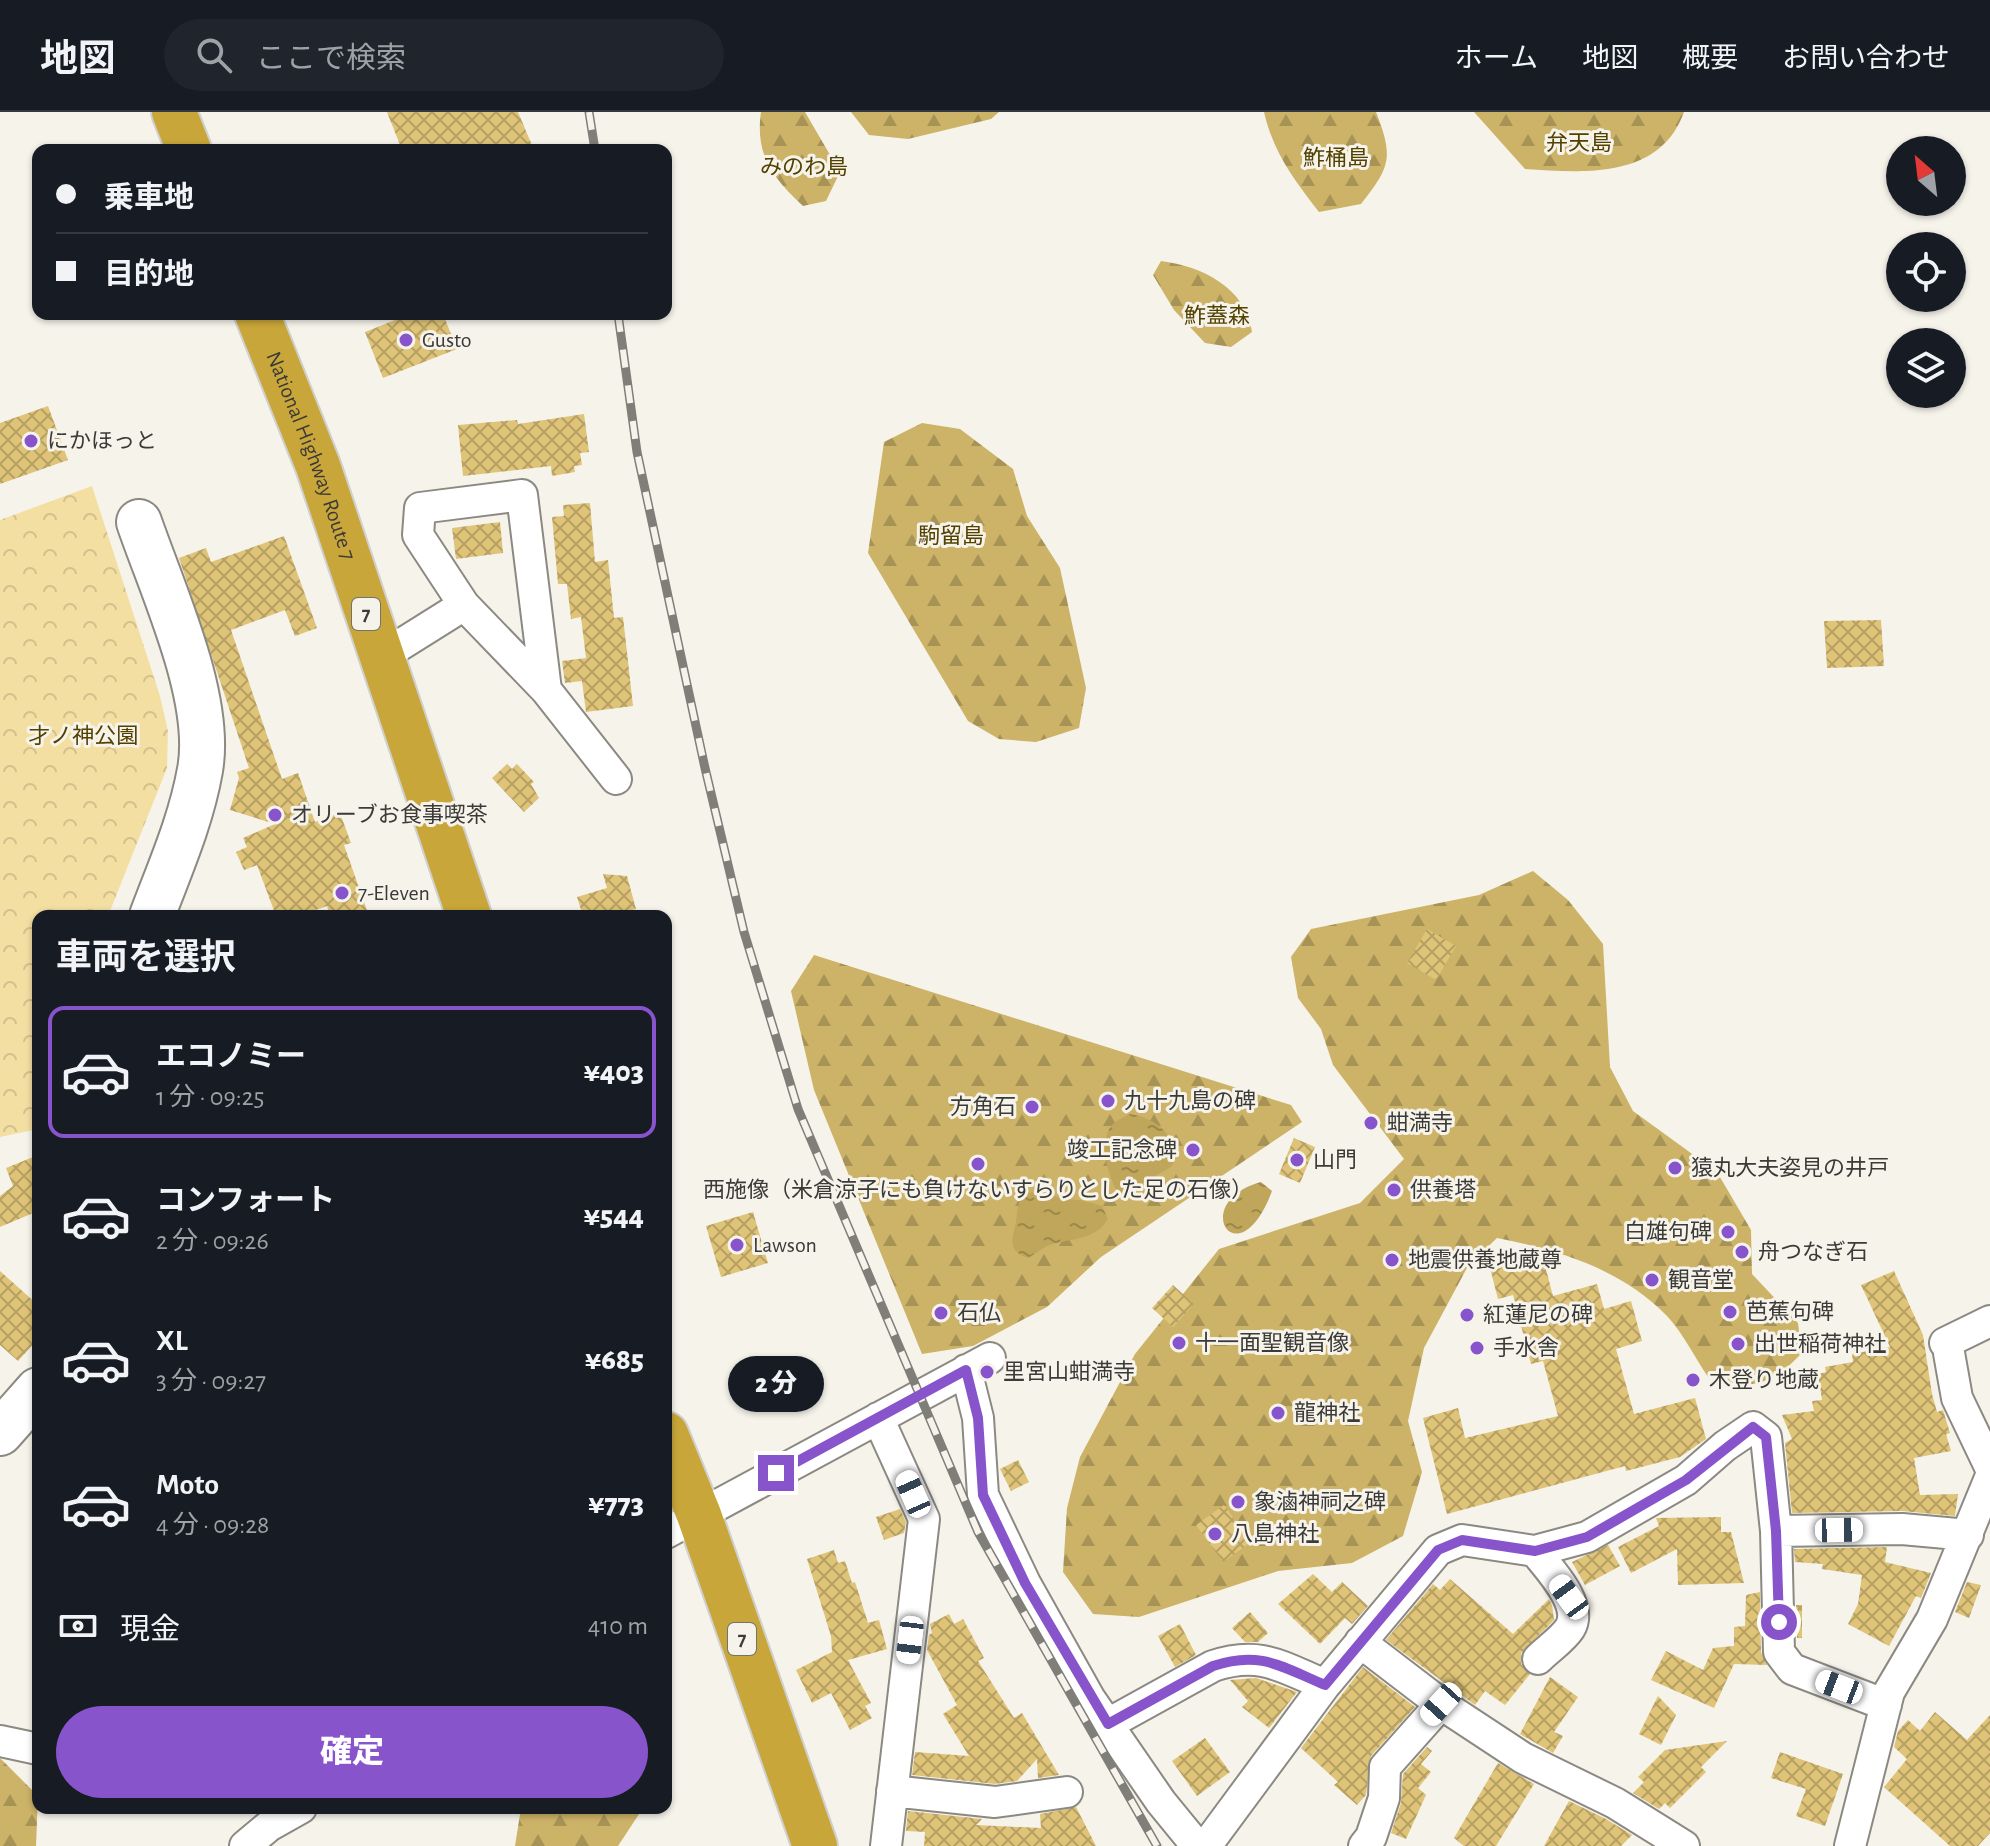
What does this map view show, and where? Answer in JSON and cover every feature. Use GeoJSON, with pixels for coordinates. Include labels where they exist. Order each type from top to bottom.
{"type":"FeatureCollection","features":[{"type":"Feature","properties":{"kind":"highway"},"geometry":{"type":"LineString","coordinates":[[174,112],[187,144]]}},
{"type":"Feature","properties":{"kind":"highway","name":"National Highway Route 7"},"geometry":{"type":"LineString","coordinates":[[259,320],[318,466],[467,910]]}},
{"type":"Feature","properties":{"kind":"highway","name":"7"},"geometry":{"type":"LineString","coordinates":[[672,1468],[682,1524],[815,1846]]}},
{"type":"Feature","properties":{"kind":"street"},"geometry":{"type":"LineString","coordinates":[[546,690],[522,495],[420,508],[418,535],[464,605],[546,690],[616,779]]}},
{"type":"Feature","properties":{"kind":"street"},"geometry":{"type":"LineString","coordinates":[[139,522],[200,705],[200,768],[184,831],[154,910]]}},
{"type":"Feature","properties":{"kind":"street"},"geometry":{"type":"LineString","coordinates":[[381,657],[464,605]]}},
{"type":"Feature","properties":{"kind":"street"},"geometry":{"type":"LineString","coordinates":[[1990,1321],[1947,1348],[1957,1398],[1990,1467]]}},
{"type":"Feature","properties":{"kind":"street"},"geometry":{"type":"LineString","coordinates":[[682,1524],[978,1364],[983,1495],[1025,1583],[1108,1724],[1161,1802],[1197,1846]]}},
{"type":"Feature","properties":{"kind":"street"},"geometry":{"type":"LineString","coordinates":[[0,1433],[32,1397]]}},
{"type":"Feature","properties":{"kind":"street"},"geometry":{"type":"LineString","coordinates":[[878,1418],[924,1519],[886,1846]]}},
{"type":"Feature","properties":{"kind":"street"},"geometry":{"type":"LineString","coordinates":[[1206,1846],[1325,1685],[1438,1550],[1462,1540],[1535,1551],[1599,1530],[1686,1480],[1753,1427],[1766,1437],[1776,1531],[1779,1652],[1792,1669],[1886,1705]]}},
{"type":"Feature","properties":{"kind":"street"},"geometry":{"type":"LineString","coordinates":[[1850,1846],[1889,1692],[1932,1619],[1990,1478]]}},
{"type":"Feature","properties":{"kind":"street"},"geometry":{"type":"LineString","coordinates":[[1776,1531],[1902,1529],[1968,1535]]}},
{"type":"Feature","properties":{"kind":"street"},"geometry":{"type":"LineString","coordinates":[[1535,1551],[1569,1597],[1572,1616],[1571,1626],[1538,1659]]}},
{"type":"Feature","properties":{"kind":"street"},"geometry":{"type":"LineString","coordinates":[[1360,1642],[1441,1704],[1523,1758],[1615,1803],[1684,1846]]}},
{"type":"Feature","properties":{"kind":"street"},"geometry":{"type":"LineString","coordinates":[[1108,1724],[1213,1666],[1232,1659],[1251,1657],[1325,1685]]}},
{"type":"Feature","properties":{"kind":"street"},"geometry":{"type":"LineString","coordinates":[[1364,1846],[1371,1837],[1384,1798],[1385,1767],[1441,1704]]}},
{"type":"Feature","properties":{"kind":"street"},"geometry":{"type":"LineString","coordinates":[[0,1741],[32,1748]]}},
{"type":"Feature","properties":{"kind":"street"},"geometry":{"type":"LineString","coordinates":[[892,1791],[995,1802],[1067,1792]]}},
{"type":"Feature","properties":{"kind":"street"},"geometry":{"type":"LineString","coordinates":[[245,1846],[269,1826],[290,1814]]}},
{"type":"Feature","properties":{"kind":"green space","name":"みのわ島"},"geometry":{"type":"Polygon","coordinates":[[[761,112],[805,112],[840,172],[826,201],[803,206],[775,175],[763,153],[761,112]]]}},
{"type":"Feature","properties":{"kind":"green space"},"geometry":{"type":"Polygon","coordinates":[[[851,112],[999,112],[991,119],[908,139],[869,135],[851,112]]]}},
{"type":"Feature","properties":{"kind":"green space","name":"鮓桶島"},"geometry":{"type":"Polygon","coordinates":[[[1264,112],[1376,112],[1385,141],[1386,161],[1378,180],[1361,204],[1319,212],[1279,153],[1264,112]]]}},
{"type":"Feature","properties":{"kind":"green space","name":"弁天島"},"geometry":{"type":"Polygon","coordinates":[[[1474,112],[1684,112],[1673,134],[1657,150],[1639,161],[1618,167],[1572,171],[1525,169],[1474,112]]]}},
{"type":"Feature","properties":{"kind":"green space","name":"鮓蓋森"},"geometry":{"type":"Polygon","coordinates":[[[1161,261],[1192,268],[1220,282],[1241,303],[1252,332],[1231,347],[1205,343],[1174,310],[1153,275],[1161,261]]]}},
{"type":"Feature","properties":{"kind":"green space","name":"駒留島"},"geometry":{"type":"Polygon","coordinates":[[[922,423],[960,429],[1013,469],[1027,516],[1060,568],[1086,688],[1079,728],[1036,742],[999,739],[968,721],[868,553],[884,442],[922,423]]]}},
{"type":"Feature","properties":{"kind":"green space","name":"才ノ神公園"},"geometry":{"type":"Polygon","coordinates":[[[92,486],[160,696],[168,731],[167,768],[110,910],[32,910],[32,1130],[0,1137],[0,520],[92,486]]]}},
{"type":"Feature","properties":{"kind":"green space"},"geometry":{"type":"Polygon","coordinates":[[[1533,871],[1568,900],[1603,944],[1610,1067],[1633,1111],[1717,1172],[1751,1230],[1752,1274],[1798,1323],[1802,1353],[1780,1373],[1760,1383],[1737,1384],[1708,1377],[1667,1316],[1630,1286],[1566,1256],[1497,1238],[1468,1266],[1424,1348],[1408,1421],[1422,1472],[1403,1536],[1352,1563],[1278,1571],[1139,1617],[1093,1614],[1063,1572],[1067,1508],[1080,1457],[1135,1354],[1219,1249],[1360,1203],[1404,1159],[1333,1065],[1321,1029],[1298,998],[1291,957],[1311,929],[1479,895],[1533,871]]]}},
{"type":"Feature","properties":{"kind":"green space"},"geometry":{"type":"Polygon","coordinates":[[[814,955],[1291,1105],[1302,1122],[1101,1257],[1047,1307],[973,1346],[922,1354],[814,1090],[791,991],[814,955]]]}},
{"type":"Feature","properties":{"kind":"green space"},"geometry":{"type":"Polygon","coordinates":[[[0,1758],[32,1790],[32,1814],[37,1814],[36,1846],[0,1846],[0,1758]]]}},
{"type":"Feature","properties":{"kind":"green space"},"geometry":{"type":"Polygon","coordinates":[[[520,1814],[639,1814],[618,1846],[515,1846],[520,1814]]]}},
{"type":"Feature","properties":{"kind":"water"},"geometry":{"type":"Polygon","coordinates":[[[1129,1114],[1146,1118],[1160,1127],[1178,1155],[1171,1167],[1138,1186],[1127,1198],[1120,1197],[1108,1171],[1105,1140],[1113,1124],[1129,1114]]]}},
{"type":"Feature","properties":{"kind":"water"},"geometry":{"type":"Polygon","coordinates":[[[1261,1182],[1272,1191],[1259,1218],[1246,1231],[1234,1233],[1226,1228],[1223,1218],[1227,1205],[1239,1192],[1261,1182]]]}},
{"type":"Feature","properties":{"kind":"water"},"geometry":{"type":"Polygon","coordinates":[[[1028,1193],[1102,1206],[1108,1219],[1089,1235],[1050,1245],[1028,1258],[1017,1252],[1013,1239],[1019,1203],[1028,1193]]]}},
{"type":"Feature","properties":{"kind":"building"},"geometry":{"type":"Polygon","coordinates":[[[387,112],[518,112],[531,144],[400,144],[387,112]]]}},
{"type":"Feature","properties":{"kind":"building"},"geometry":{"type":"Polygon","coordinates":[[[395,320],[445,320],[457,349],[383,378],[365,332],[395,320]]]}},
{"type":"Feature","properties":{"kind":"building","name":"にかほっと"},"geometry":{"type":"Polygon","coordinates":[[[48,406],[68,460],[0,484],[0,423],[48,406]]]}},
{"type":"Feature","properties":{"kind":"building"},"geometry":{"type":"Polygon","coordinates":[[[584,414],[589,452],[580,453],[582,465],[574,466],[575,472],[552,476],[551,466],[463,476],[458,425],[517,420],[518,424],[584,414]]]}},
{"type":"Feature","properties":{"kind":"building"},"geometry":{"type":"Polygon","coordinates":[[[590,503],[595,562],[608,560],[614,618],[623,617],[633,706],[586,712],[582,681],[565,683],[562,661],[586,658],[581,617],[571,619],[567,584],[558,584],[552,517],[564,516],[563,505],[590,503]]]}},
{"type":"Feature","properties":{"kind":"building"},"geometry":{"type":"Polygon","coordinates":[[[500,522],[503,553],[456,559],[452,528],[500,522]]]}},
{"type":"Feature","properties":{"kind":"building"},"geometry":{"type":"Polygon","coordinates":[[[284,536],[317,628],[295,636],[285,610],[231,630],[282,779],[298,773],[315,822],[340,813],[351,843],[344,845],[367,910],[328,910],[327,906],[316,910],[274,910],[257,865],[244,870],[236,852],[247,847],[243,838],[275,824],[230,810],[239,778],[237,772],[249,768],[179,558],[206,548],[211,562],[284,536]]]}},
{"type":"Feature","properties":{"kind":"building"},"geometry":{"type":"Polygon","coordinates":[[[1881,620],[1884,666],[1827,668],[1824,621],[1881,620]]]}},
{"type":"Feature","properties":{"kind":"building"},"geometry":{"type":"Polygon","coordinates":[[[507,764],[512,769],[517,764],[534,782],[531,784],[539,798],[524,812],[492,778],[507,764]]]}},
{"type":"Feature","properties":{"kind":"building"},"geometry":{"type":"Polygon","coordinates":[[[603,874],[627,876],[636,909],[581,910],[577,897],[607,888],[603,874]]]}},
{"type":"Feature","properties":{"kind":"building"},"geometry":{"type":"Polygon","coordinates":[[[1427,929],[1456,946],[1436,980],[1407,963],[1427,929]]]}},
{"type":"Feature","properties":{"kind":"building","name":"山門"},"geometry":{"type":"Polygon","coordinates":[[[1294,1138],[1315,1147],[1300,1183],[1279,1174],[1294,1138]]]}},
{"type":"Feature","properties":{"kind":"building"},"geometry":{"type":"Polygon","coordinates":[[[32,1157],[32,1214],[0,1227],[0,1196],[13,1186],[6,1168],[32,1157]]]}},
{"type":"Feature","properties":{"kind":"building","name":"Lawson"},"geometry":{"type":"Polygon","coordinates":[[[753,1212],[768,1263],[721,1277],[706,1226],[753,1212]]]}},
{"type":"Feature","properties":{"kind":"building"},"geometry":{"type":"Polygon","coordinates":[[[1530,1252],[1531,1257],[1542,1254],[1553,1296],[1597,1284],[1604,1309],[1631,1301],[1642,1341],[1616,1349],[1634,1414],[1695,1398],[1706,1439],[1680,1457],[1626,1471],[1625,1466],[1447,1514],[1423,1418],[1458,1408],[1465,1438],[1558,1416],[1543,1361],[1531,1364],[1513,1295],[1498,1299],[1489,1264],[1530,1252]]]}},
{"type":"Feature","properties":{"kind":"building"},"geometry":{"type":"Polygon","coordinates":[[[0,1271],[32,1300],[32,1346],[18,1361],[0,1345],[0,1271]]]}},
{"type":"Feature","properties":{"kind":"building"},"geometry":{"type":"Polygon","coordinates":[[[1894,1271],[1923,1335],[1932,1394],[1937,1412],[1943,1410],[1950,1433],[1946,1434],[1951,1451],[1914,1458],[1920,1495],[1958,1494],[1955,1516],[1902,1511],[1792,1513],[1785,1443],[1792,1439],[1782,1415],[1814,1411],[1812,1401],[1822,1400],[1818,1374],[1826,1372],[1825,1367],[1853,1362],[1852,1354],[1890,1347],[1861,1285],[1894,1271]]]}},
{"type":"Feature","properties":{"kind":"building"},"geometry":{"type":"Polygon","coordinates":[[[1173,1285],[1194,1304],[1173,1327],[1152,1308],[1173,1285]]]}},
{"type":"Feature","properties":{"kind":"building"},"geometry":{"type":"Polygon","coordinates":[[[1018,1460],[1029,1482],[1011,1491],[1000,1469],[1018,1460]]]}},
{"type":"Feature","properties":{"kind":"building","name":"八島神社"},"geometry":{"type":"Polygon","coordinates":[[[1224,1505],[1251,1542],[1223,1562],[1196,1525],[1224,1505]]]}},
{"type":"Feature","properties":{"kind":"building"},"geometry":{"type":"Polygon","coordinates":[[[900,1509],[906,1522],[904,1533],[884,1540],[876,1517],[900,1509]]]}},
{"type":"Feature","properties":{"kind":"building"},"geometry":{"type":"Polygon","coordinates":[[[1721,1517],[1721,1532],[1731,1532],[1744,1583],[1678,1585],[1677,1549],[1631,1573],[1618,1547],[1659,1526],[1656,1518],[1721,1517]]]}},
{"type":"Feature","properties":{"kind":"building"},"geometry":{"type":"Polygon","coordinates":[[[1608,1545],[1620,1566],[1585,1585],[1572,1562],[1608,1545]]]}},
{"type":"Feature","properties":{"kind":"building"},"geometry":{"type":"Polygon","coordinates":[[[1887,1547],[1885,1562],[1931,1573],[1921,1598],[1916,1596],[1889,1646],[1848,1624],[1858,1604],[1862,1575],[1822,1569],[1823,1564],[1795,1562],[1794,1549],[1887,1547]]]}},
{"type":"Feature","properties":{"kind":"building"},"geometry":{"type":"Polygon","coordinates":[[[834,1550],[838,1563],[845,1561],[852,1583],[855,1582],[868,1623],[879,1620],[887,1649],[848,1660],[871,1703],[865,1706],[872,1718],[850,1730],[831,1693],[812,1703],[796,1670],[832,1652],[831,1636],[807,1559],[834,1550]]]}},
{"type":"Feature","properties":{"kind":"building"},"geometry":{"type":"Polygon","coordinates":[[[1313,1574],[1332,1592],[1342,1582],[1368,1606],[1352,1624],[1345,1618],[1320,1644],[1278,1604],[1313,1574]]]}},
{"type":"Feature","properties":{"kind":"building"},"geometry":{"type":"Polygon","coordinates":[[[1450,1579],[1513,1634],[1549,1599],[1552,1605],[1554,1620],[1521,1653],[1521,1664],[1530,1674],[1505,1705],[1485,1691],[1475,1705],[1386,1640],[1433,1584],[1440,1590],[1450,1579]]]}},
{"type":"Feature","properties":{"kind":"building"},"geometry":{"type":"Polygon","coordinates":[[[1967,1582],[1981,1585],[1969,1618],[1955,1612],[1967,1582]]]}},
{"type":"Feature","properties":{"kind":"building"},"geometry":{"type":"Polygon","coordinates":[[[1760,1592],[1761,1652],[1767,1665],[1734,1664],[1714,1708],[1651,1680],[1666,1651],[1703,1670],[1713,1648],[1734,1646],[1734,1627],[1745,1626],[1746,1595],[1760,1592]]]}},
{"type":"Feature","properties":{"kind":"building"},"geometry":{"type":"Polygon","coordinates":[[[1796,1605],[1802,1605],[1802,1638],[1797,1638],[1796,1605]]]}},
{"type":"Feature","properties":{"kind":"building"},"geometry":{"type":"Polygon","coordinates":[[[1250,1612],[1268,1633],[1258,1642],[1245,1642],[1232,1628],[1250,1612]]]}},
{"type":"Feature","properties":{"kind":"building"},"geometry":{"type":"Polygon","coordinates":[[[949,1614],[954,1624],[963,1619],[984,1658],[978,1661],[1014,1718],[1022,1713],[1059,1775],[1038,1778],[1037,1759],[1017,1781],[995,1784],[912,1775],[915,1752],[969,1756],[943,1714],[957,1705],[927,1650],[932,1633],[930,1624],[949,1614]]]}},
{"type":"Feature","properties":{"kind":"building"},"geometry":{"type":"Polygon","coordinates":[[[1180,1624],[1196,1655],[1175,1667],[1158,1636],[1180,1624]]]}},
{"type":"Feature","properties":{"kind":"building"},"geometry":{"type":"Polygon","coordinates":[[[1363,1667],[1415,1707],[1371,1756],[1366,1795],[1357,1805],[1334,1785],[1338,1782],[1301,1748],[1363,1667]]]}},
{"type":"Feature","properties":{"kind":"building"},"geometry":{"type":"Polygon","coordinates":[[[1550,1677],[1578,1697],[1554,1732],[1563,1736],[1553,1753],[1520,1734],[1550,1677]]]}},
{"type":"Feature","properties":{"kind":"building"},"geometry":{"type":"Polygon","coordinates":[[[1256,1678],[1297,1692],[1269,1728],[1242,1707],[1248,1701],[1230,1680],[1256,1678]]]}},
{"type":"Feature","properties":{"kind":"building"},"geometry":{"type":"Polygon","coordinates":[[[1658,1696],[1676,1715],[1661,1745],[1639,1734],[1658,1696]]]}},
{"type":"Feature","properties":{"kind":"building"},"geometry":{"type":"Polygon","coordinates":[[[1935,1712],[1967,1740],[1990,1715],[1990,1833],[1978,1846],[1950,1846],[1884,1787],[1907,1759],[1894,1747],[1898,1731],[1908,1720],[1920,1731],[1935,1712]]]}},
{"type":"Feature","properties":{"kind":"building"},"geometry":{"type":"Polygon","coordinates":[[[1205,1738],[1230,1772],[1197,1796],[1172,1761],[1205,1738]]]}},
{"type":"Feature","properties":{"kind":"building"},"geometry":{"type":"Polygon","coordinates":[[[1727,1741],[1701,1767],[1706,1772],[1670,1808],[1665,1803],[1659,1809],[1633,1793],[1644,1782],[1638,1777],[1665,1750],[1727,1741]]]}},
{"type":"Feature","properties":{"kind":"building"},"geometry":{"type":"Polygon","coordinates":[[[1427,1747],[1432,1751],[1421,1764],[1431,1772],[1418,1788],[1426,1795],[1406,1839],[1391,1833],[1401,1803],[1403,1774],[1427,1747]]]}},
{"type":"Feature","properties":{"kind":"building"},"geometry":{"type":"Polygon","coordinates":[[[1780,1752],[1843,1774],[1825,1826],[1796,1816],[1806,1789],[1771,1778],[1780,1752]]]}},
{"type":"Feature","properties":{"kind":"building"},"geometry":{"type":"Polygon","coordinates":[[[1498,1763],[1534,1784],[1496,1846],[1464,1846],[1454,1838],[1498,1763]]]}},
{"type":"Feature","properties":{"kind":"building"},"geometry":{"type":"Polygon","coordinates":[[[1569,1801],[1632,1835],[1621,1846],[1544,1846],[1569,1801]]]}},
{"type":"Feature","properties":{"kind":"building"},"geometry":{"type":"Polygon","coordinates":[[[1076,1807],[1096,1846],[924,1846],[925,1832],[906,1831],[908,1811],[982,1819],[976,1825],[1041,1828],[1040,1814],[1076,1807]]]}},
{"type":"Feature","properties":{"kind":"railway"},"geometry":{"type":"LineString","coordinates":[[589,112],[594,144]]}},
{"type":"Feature","properties":{"kind":"railway"},"geometry":{"type":"LineString","coordinates":[[619,320],[637,452],[705,768],[744,932],[798,1109],[978,1532],[1157,1846]]}},
{"type":"Feature","properties":{"kind":"place","name":"Gusto"},"geometry":{"type":"Point","coordinates":[406,340]}},
{"type":"Feature","properties":{"kind":"place","name":"にかほっと"},"geometry":{"type":"Point","coordinates":[31,441]}},
{"type":"Feature","properties":{"kind":"place","name":"オリーブお食事喫茶"},"geometry":{"type":"Point","coordinates":[275,815]}},
{"type":"Feature","properties":{"kind":"place","name":"7-Eleven"},"geometry":{"type":"Point","coordinates":[342,893]}},
{"type":"Feature","properties":{"kind":"place","name":"九十九島の碑"},"geometry":{"type":"Point","coordinates":[1108,1101]}},
{"type":"Feature","properties":{"kind":"place","name":"方角石"},"geometry":{"type":"Point","coordinates":[1032,1107]}},
{"type":"Feature","properties":{"kind":"place","name":"蚶満寺"},"geometry":{"type":"Point","coordinates":[1371,1123]}},
{"type":"Feature","properties":{"kind":"place","name":"竣工記念碑"},"geometry":{"type":"Point","coordinates":[1193,1150]}},
{"type":"Feature","properties":{"kind":"place","name":"山門"},"geometry":{"type":"Point","coordinates":[1297,1160]}},
{"type":"Feature","properties":{"kind":"place","name":"西施像（米倉涼子にも負けないすらりとした足の石像）"},"geometry":{"type":"Point","coordinates":[978,1164]}},
{"type":"Feature","properties":{"kind":"place","name":"猿丸大夫姿見の井戸"},"geometry":{"type":"Point","coordinates":[1675,1168]}},
{"type":"Feature","properties":{"kind":"place","name":"供養塔"},"geometry":{"type":"Point","coordinates":[1394,1190]}},
{"type":"Feature","properties":{"kind":"place","name":"白雄句碑"},"geometry":{"type":"Point","coordinates":[1728,1232]}},
{"type":"Feature","properties":{"kind":"place","name":"Lawson"},"geometry":{"type":"Point","coordinates":[737,1245]}},
{"type":"Feature","properties":{"kind":"place","name":"舟つなぎ石"},"geometry":{"type":"Point","coordinates":[1742,1252]}},
{"type":"Feature","properties":{"kind":"place","name":"地震供養地蔵尊"},"geometry":{"type":"Point","coordinates":[1392,1260]}},
{"type":"Feature","properties":{"kind":"place","name":"観音堂"},"geometry":{"type":"Point","coordinates":[1652,1280]}},
{"type":"Feature","properties":{"kind":"place","name":"芭蕉句碑"},"geometry":{"type":"Point","coordinates":[1730,1312]}},
{"type":"Feature","properties":{"kind":"place","name":"石仏"},"geometry":{"type":"Point","coordinates":[941,1313]}},
{"type":"Feature","properties":{"kind":"place","name":"紅蓮尼の碑"},"geometry":{"type":"Point","coordinates":[1467,1315]}},
{"type":"Feature","properties":{"kind":"place","name":"十一面聖観音像"},"geometry":{"type":"Point","coordinates":[1179,1343]}},
{"type":"Feature","properties":{"kind":"place","name":"出世稲荷神社"},"geometry":{"type":"Point","coordinates":[1738,1344]}},
{"type":"Feature","properties":{"kind":"place","name":"手水舎"},"geometry":{"type":"Point","coordinates":[1477,1348]}},
{"type":"Feature","properties":{"kind":"place","name":"里宮山蚶満寺"},"geometry":{"type":"Point","coordinates":[987,1372]}},
{"type":"Feature","properties":{"kind":"place","name":"木登り地蔵"},"geometry":{"type":"Point","coordinates":[1693,1380]}},
{"type":"Feature","properties":{"kind":"place","name":"龍神社"},"geometry":{"type":"Point","coordinates":[1278,1413]}},
{"type":"Feature","properties":{"kind":"place","name":"象滷神祠之碑"},"geometry":{"type":"Point","coordinates":[1238,1502]}},
{"type":"Feature","properties":{"kind":"place","name":"八島神社"},"geometry":{"type":"Point","coordinates":[1215,1534]}},
{"type":"Feature","properties":{"kind":"route"},"geometry":{"type":"LineString","coordinates":[[776,1473],[966,1370],[978,1418],[983,1495],[1025,1583],[1090,1699],[1108,1724],[1213,1666],[1232,1659],[1251,1657],[1325,1685],[1438,1550],[1462,1540],[1535,1551],[1587,1537],[1686,1480],[1725,1446],[1753,1427],[1766,1437],[1776,1531],[1779,1622]]}}]}
